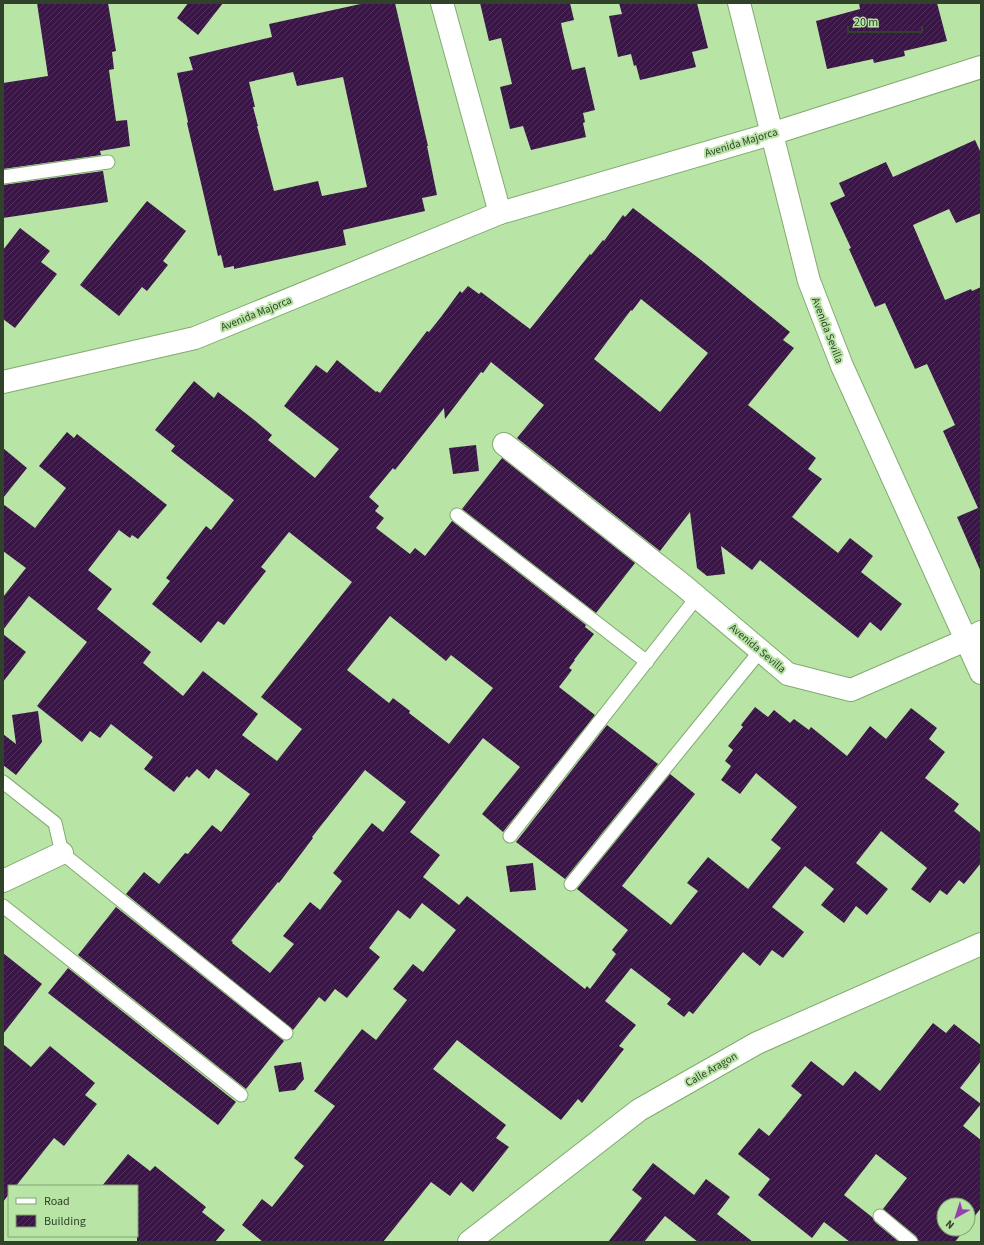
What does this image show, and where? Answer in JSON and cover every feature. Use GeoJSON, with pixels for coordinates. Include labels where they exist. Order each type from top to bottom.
{"type":"FeatureCollection","features":[{"type":"Feature","properties":{"kind":"street"},"geometry":{"type":"LineString","coordinates":[[442,3],[500,213]]}},
{"type":"Feature","properties":{"kind":"street","name":"Avenida Sevilla"},"geometry":{"type":"LineString","coordinates":[[739,3],[809,281],[842,366],[974,636],[981,673]]}},
{"type":"Feature","properties":{"kind":"street","name":"Avenida Majorca"},"geometry":{"type":"LineString","coordinates":[[3,382],[194,338],[500,213],[771,134],[981,67]]}},
{"type":"Feature","properties":{"kind":"street","name":"Avenida Sevilla"},"geometry":{"type":"LineString","coordinates":[[504,444],[697,597],[788,674],[851,690],[974,636]]}},
{"type":"Feature","properties":{"kind":"street"},"geometry":{"type":"LineString","coordinates":[[3,881],[62,853]]}},
{"type":"Feature","properties":{"kind":"street","name":"Calle Aragon"},"geometry":{"type":"LineString","coordinates":[[469,1242],[639,1110],[757,1043],[981,944]]}},
{"type":"Feature","properties":{"kind":"lane"},"geometry":{"type":"LineString","coordinates":[[3,177],[108,162]]}},
{"type":"Feature","properties":{"kind":"lane"},"geometry":{"type":"LineString","coordinates":[[457,515],[647,662]]}},
{"type":"Feature","properties":{"kind":"lane"},"geometry":{"type":"LineString","coordinates":[[510,836],[697,597]]}},
{"type":"Feature","properties":{"kind":"lane"},"geometry":{"type":"LineString","coordinates":[[572,884],[761,650]]}},
{"type":"Feature","properties":{"kind":"lane"},"geometry":{"type":"LineString","coordinates":[[3,782],[55,823],[62,853],[286,1033]]}},
{"type":"Feature","properties":{"kind":"lane"},"geometry":{"type":"LineString","coordinates":[[3,906],[241,1095]]}},
{"type":"Feature","properties":{"kind":"lane"},"geometry":{"type":"LineString","coordinates":[[880,1216],[912,1242]]}},
{"type":"Feature","properties":{"kind":"building"},"geometry":{"type":"Polygon","coordinates":[[[37,3],[108,3],[116,51],[112,52],[114,69],[109,70],[116,121],[127,120],[130,146],[100,151],[101,155],[3,169],[3,83],[48,76],[37,3]]]}},
{"type":"Feature","properties":{"kind":"building"},"geometry":{"type":"Polygon","coordinates":[[[188,3],[223,3],[198,35],[177,18],[188,3]]]}},
{"type":"Feature","properties":{"kind":"building"},"geometry":{"type":"Polygon","coordinates":[[[365,3],[395,3],[428,146],[437,195],[422,198],[425,211],[343,230],[346,245],[234,269],[234,266],[224,268],[221,255],[218,256],[177,73],[193,70],[189,57],[272,37],[269,24],[365,3]],[[293,72],[249,82],[255,107],[253,107],[257,126],[274,191],[318,181],[322,196],[367,187],[343,77],[297,86],[293,72]]]}},
{"type":"Feature","properties":{"kind":"building"},"geometry":{"type":"Polygon","coordinates":[[[480,3],[570,3],[574,20],[561,23],[563,33],[572,70],[585,67],[595,110],[583,113],[585,122],[583,123],[586,137],[531,150],[523,126],[510,129],[500,87],[512,84],[501,38],[489,41],[480,3]]]}},
{"type":"Feature","properties":{"kind":"building"},"geometry":{"type":"Polygon","coordinates":[[[619,3],[697,3],[708,48],[692,52],[696,67],[640,80],[631,54],[618,57],[609,16],[622,14],[619,3]]]}},
{"type":"Feature","properties":{"kind":"building"},"geometry":{"type":"Polygon","coordinates":[[[859,3],[937,3],[947,41],[904,51],[905,56],[874,63],[873,59],[827,69],[816,21],[860,9],[859,3]]]}},
{"type":"Feature","properties":{"kind":"building"},"geometry":{"type":"Polygon","coordinates":[[[975,140],[981,153],[981,213],[956,223],[949,209],[913,225],[945,300],[971,289],[972,291],[981,287],[981,572],[957,517],[978,508],[943,431],[955,425],[927,364],[915,369],[885,303],[875,307],[849,249],[851,248],[830,203],[845,196],[839,183],[886,162],[893,177],[975,140]]]}},
{"type":"Feature","properties":{"kind":"building"},"geometry":{"type":"Polygon","coordinates":[[[103,171],[108,202],[3,218],[3,185],[103,171]]]}},
{"type":"Feature","properties":{"kind":"building"},"geometry":{"type":"Polygon","coordinates":[[[147,201],[186,231],[163,261],[168,265],[147,291],[142,287],[119,316],[80,285],[147,201]]]}},
{"type":"Feature","properties":{"kind":"building"},"geometry":{"type":"Polygon","coordinates":[[[633,208],[701,260],[790,332],[783,340],[794,348],[748,405],[816,458],[808,469],[822,479],[792,517],[838,553],[850,538],[873,556],[861,572],[902,604],[881,631],[870,622],[858,638],[760,560],[752,570],[721,546],[725,574],[707,576],[697,568],[690,512],[660,551],[517,438],[544,405],[491,362],[483,373],[481,372],[445,419],[444,408],[395,470],[393,468],[369,497],[379,506],[375,511],[384,518],[376,528],[410,554],[415,548],[425,556],[452,521],[586,625],[585,627],[594,634],[574,660],[569,668],[572,670],[559,687],[595,715],[503,832],[482,814],[520,767],[483,738],[410,832],[440,855],[423,877],[459,905],[467,896],[585,989],[587,986],[590,989],[616,954],[612,950],[628,930],[577,889],[670,774],[695,794],[622,886],[671,925],[698,891],[687,883],[708,857],[748,889],[781,848],[771,840],[797,807],[756,773],[740,794],[721,780],[731,766],[725,761],[733,750],[728,746],[743,727],[741,725],[755,707],[768,717],[774,710],[790,723],[794,719],[809,730],[811,727],[847,756],[870,726],[886,739],[911,708],[937,728],[929,739],[945,752],[925,778],[959,804],[954,811],[981,833],[981,863],[964,884],[959,880],[947,895],[940,890],[930,903],[911,889],[927,868],[881,831],[856,863],[888,889],[867,915],[856,906],[844,923],[821,905],[834,889],[805,866],[772,907],[804,932],[783,958],[772,950],[760,966],[743,952],[693,1014],[689,1011],[684,1017],[667,1004],[671,999],[631,968],[605,1001],[636,1025],[619,1046],[624,1049],[582,1103],[578,1099],[561,1120],[457,1040],[433,1069],[506,1125],[496,1138],[509,1147],[473,1192],[461,1182],[450,1196],[431,1182],[383,1242],[263,1242],[242,1225],[262,1199],[272,1207],[304,1166],[294,1158],[335,1106],[314,1091],[362,1029],[376,1040],[407,1000],[393,989],[413,964],[423,972],[456,930],[422,903],[410,919],[398,910],[369,948],[380,957],[347,998],[335,989],[325,1002],[319,997],[293,1030],[126,894],[144,872],[159,884],[185,853],[188,854],[212,825],[221,832],[250,794],[216,769],[209,779],[197,769],[189,778],[187,776],[174,792],[144,769],[153,757],[111,724],[100,738],[90,731],[82,742],[37,706],[87,642],[29,596],[3,630],[3,597],[26,568],[3,551],[3,504],[35,528],[66,488],[39,466],[67,432],[74,438],[77,434],[167,505],[138,539],[132,535],[130,538],[119,530],[88,570],[112,589],[97,609],[151,652],[143,663],[183,696],[203,671],[258,714],[242,735],[277,761],[302,729],[261,697],[352,582],[289,532],[261,567],[266,571],[224,625],[218,621],[201,643],[152,604],[170,581],[166,578],[206,526],[211,530],[234,500],[171,451],[175,446],[155,430],[194,381],[214,398],[218,392],[253,419],[272,435],[268,440],[315,478],[339,449],[284,406],[316,365],[327,373],[337,360],[376,392],[377,391],[380,393],[427,331],[429,332],[460,291],[462,293],[468,286],[479,294],[481,292],[530,329],[590,254],[591,255],[603,240],[604,241],[623,215],[625,217],[633,208]],[[641,299],[594,359],[660,412],[708,353],[641,299]],[[390,616],[347,670],[389,703],[393,698],[410,711],[409,713],[449,744],[493,688],[451,655],[446,661],[390,616]],[[365,770],[312,837],[313,838],[279,883],[278,882],[231,941],[270,973],[294,944],[283,936],[310,902],[320,910],[342,881],[333,873],[372,823],[383,832],[406,802],[365,770]]]}},
{"type":"Feature","properties":{"kind":"building"},"geometry":{"type":"Polygon","coordinates":[[[20,228],[50,251],[41,262],[57,274],[15,328],[3,319],[3,250],[20,228]]]}},
{"type":"Feature","properties":{"kind":"building"},"geometry":{"type":"Polygon","coordinates":[[[476,445],[479,471],[453,474],[449,448],[476,445]]]}},
{"type":"Feature","properties":{"kind":"building"},"geometry":{"type":"Polygon","coordinates":[[[3,448],[27,468],[3,498],[3,448]]]}},
{"type":"Feature","properties":{"kind":"building"},"geometry":{"type":"Polygon","coordinates":[[[502,458],[635,563],[596,613],[462,509],[502,458]]]}},
{"type":"Feature","properties":{"kind":"building"},"geometry":{"type":"Polygon","coordinates":[[[3,634],[26,652],[3,682],[3,634]]]}},
{"type":"Feature","properties":{"kind":"building"},"geometry":{"type":"Polygon","coordinates":[[[38,711],[42,742],[16,775],[3,765],[3,734],[16,744],[12,715],[38,711]]]}},
{"type":"Feature","properties":{"kind":"building"},"geometry":{"type":"Polygon","coordinates":[[[607,725],[658,764],[565,879],[516,842],[607,725]]]}},
{"type":"Feature","properties":{"kind":"building"},"geometry":{"type":"Polygon","coordinates":[[[533,863],[536,890],[510,892],[506,866],[533,863]]]}},
{"type":"Feature","properties":{"kind":"building"},"geometry":{"type":"Polygon","coordinates":[[[116,907],[284,1041],[246,1089],[78,955],[116,907]]]}},
{"type":"Feature","properties":{"kind":"building"},"geometry":{"type":"Polygon","coordinates":[[[3,953],[42,984],[3,1034],[3,953]]]}},
{"type":"Feature","properties":{"kind":"building"},"geometry":{"type":"Polygon","coordinates":[[[68,968],[236,1102],[218,1125],[48,993],[68,968]]]}},
{"type":"Feature","properties":{"kind":"building"},"geometry":{"type":"Polygon","coordinates":[[[933,1023],[946,1033],[954,1024],[981,1045],[981,1061],[960,1088],[981,1104],[963,1126],[981,1140],[981,1208],[976,1215],[976,1197],[936,1197],[936,1237],[959,1237],[955,1242],[919,1242],[916,1236],[883,1209],[907,1178],[876,1154],[844,1195],[872,1217],[875,1222],[899,1242],[850,1242],[824,1222],[812,1238],[758,1195],[770,1179],[738,1154],[759,1128],[769,1136],[802,1095],[791,1086],[811,1061],[843,1086],[855,1071],[880,1091],[933,1023]]]}},
{"type":"Feature","properties":{"kind":"building"},"geometry":{"type":"Polygon","coordinates":[[[3,1044],[31,1067],[50,1046],[95,1083],[85,1095],[97,1104],[64,1146],[54,1138],[17,1185],[8,1185],[8,1195],[3,1202],[3,1044]]]}},
{"type":"Feature","properties":{"kind":"building"},"geometry":{"type":"Polygon","coordinates":[[[301,1062],[304,1079],[295,1090],[279,1092],[274,1066],[301,1062]]]}},
{"type":"Feature","properties":{"kind":"building"},"geometry":{"type":"Polygon","coordinates":[[[128,1154],[150,1171],[155,1166],[206,1207],[202,1212],[225,1230],[215,1242],[137,1242],[138,1185],[103,1185],[128,1154]]]}},
{"type":"Feature","properties":{"kind":"building"},"geometry":{"type":"Polygon","coordinates":[[[653,1163],[694,1195],[706,1179],[730,1197],[717,1214],[753,1242],[698,1242],[665,1216],[644,1242],[608,1242],[642,1198],[632,1190],[653,1163]]]}}]}
